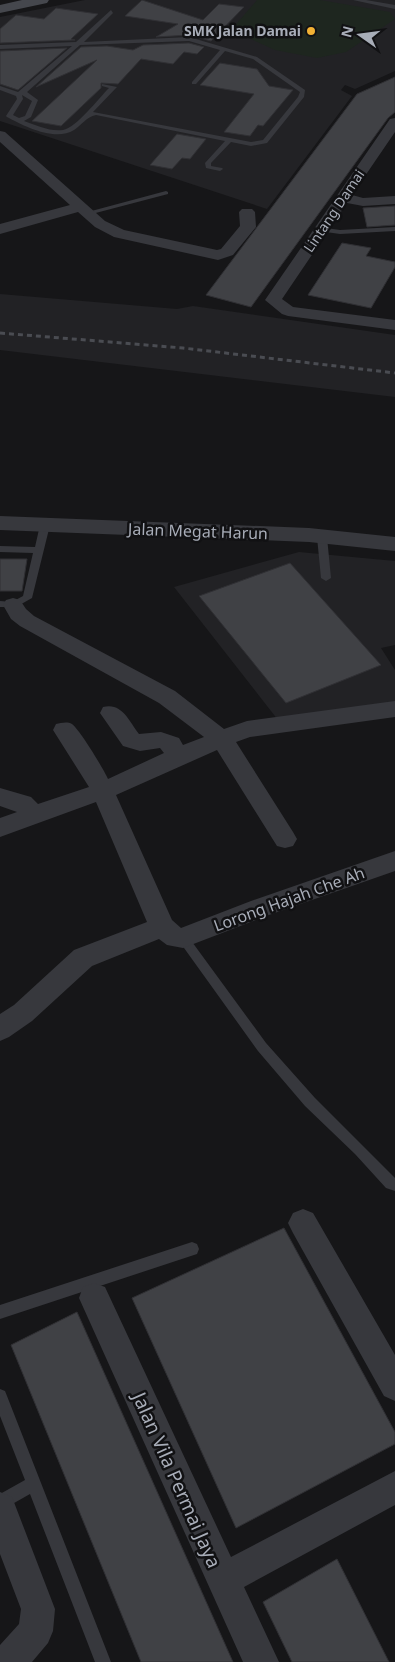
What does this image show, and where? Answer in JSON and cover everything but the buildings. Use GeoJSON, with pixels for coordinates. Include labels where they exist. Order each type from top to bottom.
{"type":"FeatureCollection","features":[{"type":"Feature","properties":{"kind":"main road"},"geometry":{"type":"LineString","coordinates":[[0,8],[42,0]]}},
{"type":"Feature","properties":{"kind":"street","name":"Lintang Damai"},"geometry":{"type":"LineString","coordinates":[[394,323],[288,311],[273,300],[395,122]]}},
{"type":"Feature","properties":{"kind":"street"},"geometry":{"type":"LineString","coordinates":[[0,135],[100,224],[119,234],[218,255],[227,252],[248,226],[247,212]]}},
{"type":"Feature","properties":{"kind":"street"},"geometry":{"type":"LineString","coordinates":[[343,198],[363,202],[395,200]]}},
{"type":"Feature","properties":{"kind":"street"},"geometry":{"type":"LineString","coordinates":[[0,229],[84,210]]}},
{"type":"Feature","properties":{"kind":"street","name":"Jalan Megat Harun"},"geometry":{"type":"LineString","coordinates":[[0,524],[322,537],[395,544]]}},
{"type":"Feature","properties":{"kind":"street"},"geometry":{"type":"LineString","coordinates":[[7,605],[26,621],[117,668],[167,697],[222,739],[285,839]]}},
{"type":"Feature","properties":{"kind":"street"},"geometry":{"type":"LineString","coordinates":[[0,828],[103,791],[177,757],[247,729],[395,709]]}},
{"type":"Feature","properties":{"kind":"street"},"geometry":{"type":"LineString","coordinates":[[111,713],[131,740],[140,743],[161,740],[170,744],[177,757]]}},
{"type":"Feature","properties":{"kind":"street"},"geometry":{"type":"LineString","coordinates":[[64,730],[91,768],[173,932]]}},
{"type":"Feature","properties":{"kind":"street"},"geometry":{"type":"LineString","coordinates":[[0,797],[23,803],[33,815]]}},
{"type":"Feature","properties":{"kind":"street","name":"Lorong Hajah Che Ah"},"geometry":{"type":"LineString","coordinates":[[0,1029],[23,1013],[83,958],[260,908],[395,861]]}},
{"type":"Feature","properties":{"kind":"street"},"geometry":{"type":"LineString","coordinates":[[303,1223],[395,1384]]}},
{"type":"Feature","properties":{"kind":"street","name":"Jalan Vila Permai Jaya"},"geometry":{"type":"LineString","coordinates":[[94,1298],[261,1662]]}},
{"type":"Feature","properties":{"kind":"street"},"geometry":{"type":"LineString","coordinates":[[223,1580],[395,1487]]}},
{"type":"Feature","properties":{"kind":"street"},"geometry":{"type":"LineString","coordinates":[[0,1509],[38,1609],[36,1631],[9,1662]]}},
{"type":"Feature","properties":{"kind":"lane"},"geometry":{"type":"LineString","coordinates":[[356,0],[395,7]]}},
{"type":"Feature","properties":{"kind":"lane"},"geometry":{"type":"LineString","coordinates":[[104,85],[114,87],[71,130],[65,132],[56,133],[18,121],[9,116],[20,99],[21,94],[111,12]]}},
{"type":"Feature","properties":{"kind":"lane"},"geometry":{"type":"LineString","coordinates":[[0,47],[80,42],[189,39],[254,58],[302,91],[301,97],[265,142],[252,144],[96,113],[87,114]]}},
{"type":"Feature","properties":{"kind":"lane"},"geometry":{"type":"LineString","coordinates":[[194,83],[224,49]]}},
{"type":"Feature","properties":{"kind":"lane"},"geometry":{"type":"LineString","coordinates":[[0,88],[35,100],[28,117],[18,121]]}},
{"type":"Feature","properties":{"kind":"lane"},"geometry":{"type":"LineString","coordinates":[[220,169],[208,167],[208,163],[230,140]]}},
{"type":"Feature","properties":{"kind":"lane"},"geometry":{"type":"LineString","coordinates":[[84,210],[166,193]]}},
{"type":"Feature","properties":{"kind":"lane"},"geometry":{"type":"LineString","coordinates":[[322,229],[340,232],[395,229]]}},
{"type":"Feature","properties":{"kind":"lane"},"geometry":{"type":"LineString","coordinates":[[7,605],[27,598],[45,525]]}},
{"type":"Feature","properties":{"kind":"lane"},"geometry":{"type":"LineString","coordinates":[[322,537],[326,578]]}},
{"type":"Feature","properties":{"kind":"lane"},"geometry":{"type":"LineString","coordinates":[[0,549],[38,550]]}},
{"type":"Feature","properties":{"kind":"lane"},"geometry":{"type":"LineString","coordinates":[[173,932],[262,1048],[310,1102],[395,1185]]}},
{"type":"Feature","properties":{"kind":"lane"},"geometry":{"type":"LineString","coordinates":[[0,1312],[192,1249]]}},
{"type":"Feature","properties":{"kind":"lane"},"geometry":{"type":"LineString","coordinates":[[0,1396],[103,1662]]}},
{"type":"Feature","properties":{"kind":"lane"},"geometry":{"type":"LineString","coordinates":[[0,1502],[34,1483]]}},
{"type":"Feature","properties":{"kind":"shaded area"},"geometry":{"type":"Polygon","coordinates":[[[85,0],[395,0],[395,71],[355,89],[345,85],[341,90],[352,96],[267,209],[0,121],[0,17],[85,0]]]}},
{"type":"Feature","properties":{"kind":"shaded area"},"geometry":{"type":"Polygon","coordinates":[[[257,0],[320,0],[390,12],[395,19],[346,52],[317,58],[275,50],[231,30],[257,0]]]}},
{"type":"Feature","properties":{"kind":"shaded area"},"geometry":{"type":"Polygon","coordinates":[[[0,294],[177,309],[193,306],[395,335],[395,397],[0,350],[0,294]]]}},
{"type":"Feature","properties":{"kind":"shaded area"},"geometry":{"type":"Polygon","coordinates":[[[299,552],[395,561],[395,645],[381,648],[395,670],[395,704],[278,720],[174,587],[299,552]]]}},
{"type":"Feature","properties":{"kind":"railway"},"geometry":{"type":"LineString","coordinates":[[0,333],[183,348],[395,373]]}},
{"type":"Feature","properties":{"kind":"place","name":"SMK Jalan Damai"},"geometry":{"type":"Point","coordinates":[311,31]}}]}
